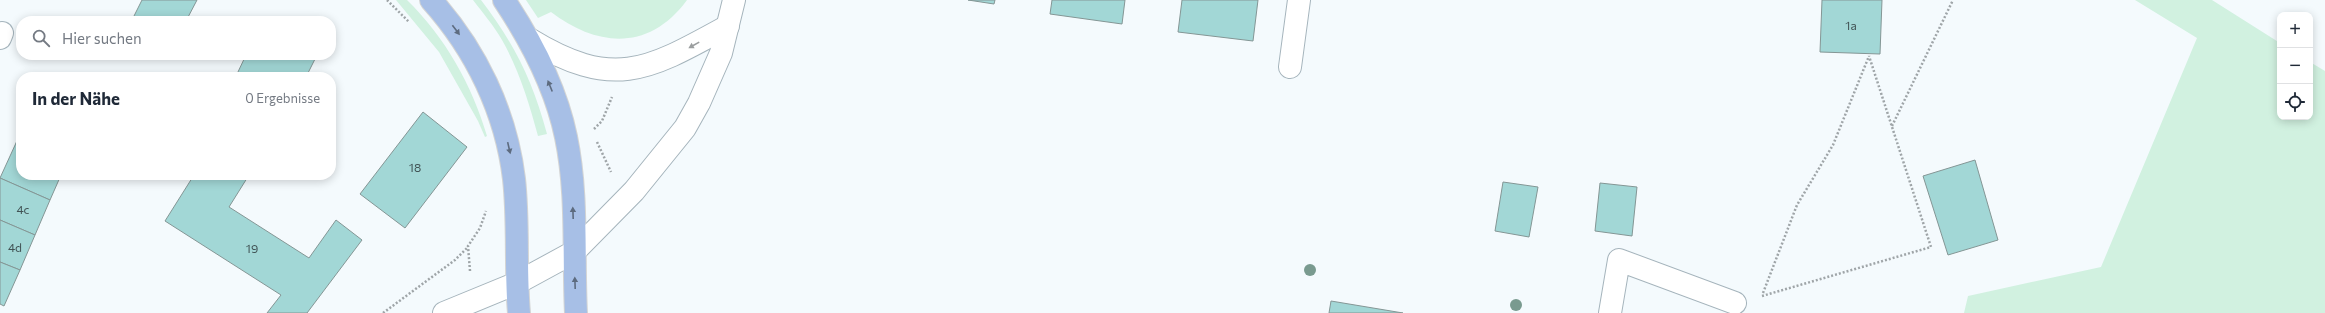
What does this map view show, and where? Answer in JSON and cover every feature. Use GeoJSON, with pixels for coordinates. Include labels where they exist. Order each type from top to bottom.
{"type":"FeatureCollection","features":[{"type":"Feature","properties":{"kind":"main road"},"geometry":{"type":"LineString","coordinates":[[431,0],[446,16],[464,42],[487,84],[510,149],[514,181],[519,313]]}},
{"type":"Feature","properties":{"kind":"main road"},"geometry":{"type":"LineString","coordinates":[[504,0],[529,39],[554,96],[566,137],[572,188],[576,313]]}},
{"type":"Feature","properties":{"kind":"street"},"geometry":{"type":"LineString","coordinates":[[444,313],[517,283],[574,252],[634,191],[685,128],[712,77],[728,26],[734,0]]}},
{"type":"Feature","properties":{"kind":"street"},"geometry":{"type":"LineString","coordinates":[[1290,67],[1299,0]]}},
{"type":"Feature","properties":{"kind":"street"},"geometry":{"type":"LineString","coordinates":[[529,39],[553,54],[573,62],[596,69],[617,71],[642,66],[674,55],[728,26]]}},
{"type":"Feature","properties":{"kind":"street"},"geometry":{"type":"LineString","coordinates":[[1610,313],[1619,260],[1735,303]]}},
{"type":"Feature","properties":{"kind":"path"},"geometry":{"type":"LineString","coordinates":[[387,0],[412,25]]}},
{"type":"Feature","properties":{"kind":"path"},"geometry":{"type":"LineString","coordinates":[[1892,126],[1953,0]]}},
{"type":"Feature","properties":{"kind":"path"},"geometry":{"type":"LineString","coordinates":[[1735,303],[1762,295],[1931,247],[1869,56],[1833,145],[1797,205],[1762,295],[1760,301]]}},
{"type":"Feature","properties":{"kind":"path"},"geometry":{"type":"LineString","coordinates":[[587,131],[602,121],[613,93]]}},
{"type":"Feature","properties":{"kind":"path"},"geometry":{"type":"LineString","coordinates":[[383,313],[455,260],[468,246],[480,228],[487,204]]}},
{"type":"Feature","properties":{"kind":"path"},"geometry":{"type":"LineString","coordinates":[[468,246],[470,261]]}},
{"type":"Feature","properties":{"kind":"green space"},"geometry":{"type":"Polygon","coordinates":[[[396,0],[407,0],[421,14],[445,46],[456,63],[474,98],[487,136],[485,137],[478,121],[439,52],[396,0]]]}},
{"type":"Feature","properties":{"kind":"green space"},"geometry":{"type":"Polygon","coordinates":[[[473,0],[481,0],[504,32],[513,48],[535,96],[547,134],[538,136],[514,63],[496,30],[473,0]]]}},
{"type":"Feature","properties":{"kind":"green space"},"geometry":{"type":"Polygon","coordinates":[[[526,0],[687,0],[672,17],[656,29],[639,36],[622,39],[604,37],[586,32],[568,24],[551,12],[538,18],[526,0]]]}},
{"type":"Feature","properties":{"kind":"green space"},"geometry":{"type":"Polygon","coordinates":[[[2135,0],[2212,0],[2277,41],[2277,120],[2313,120],[2313,64],[2325,71],[2325,313],[1964,313],[1968,296],[2101,267],[2197,38],[2135,0]]]}},
{"type":"Feature","properties":{"kind":"building"},"geometry":{"type":"Polygon","coordinates":[[[142,0],[197,0],[189,16],[134,16],[142,0]]]}},
{"type":"Feature","properties":{"kind":"building"},"geometry":{"type":"Polygon","coordinates":[[[968,0],[995,0],[994,4],[968,0]]]}},
{"type":"Feature","properties":{"kind":"building"},"geometry":{"type":"Polygon","coordinates":[[[1052,0],[1125,0],[1122,24],[1050,14],[1052,0]]]}},
{"type":"Feature","properties":{"kind":"building"},"geometry":{"type":"Polygon","coordinates":[[[1182,0],[1258,0],[1253,41],[1178,32],[1182,0]]]}},
{"type":"Feature","properties":{"kind":"building"},"geometry":{"type":"Polygon","coordinates":[[[1822,0],[1882,0],[1880,54],[1820,52],[1822,0]]]}},
{"type":"Feature","properties":{"kind":"building"},"geometry":{"type":"Polygon","coordinates":[[[244,60],[314,60],[308,72],[238,72],[244,60]]]}},
{"type":"Feature","properties":{"kind":"building"},"geometry":{"type":"Polygon","coordinates":[[[423,112],[467,147],[405,228],[360,194],[423,112]]]}},
{"type":"Feature","properties":{"kind":"building"},"geometry":{"type":"Polygon","coordinates":[[[16,143],[16,180],[59,180],[50,200],[0,178],[16,143]]]}},
{"type":"Feature","properties":{"kind":"building"},"geometry":{"type":"Polygon","coordinates":[[[1975,160],[1998,240],[1948,255],[1923,176],[1975,160]]]}},
{"type":"Feature","properties":{"kind":"building"},"geometry":{"type":"Polygon","coordinates":[[[0,178],[50,200],[35,235],[0,220],[0,178]]]}},
{"type":"Feature","properties":{"kind":"building"},"geometry":{"type":"Polygon","coordinates":[[[191,180],[246,180],[229,207],[309,258],[336,220],[362,240],[307,313],[267,313],[281,295],[165,221],[191,180]]]}},
{"type":"Feature","properties":{"kind":"building"},"geometry":{"type":"Polygon","coordinates":[[[1503,182],[1538,187],[1529,237],[1495,231],[1503,182]]]}},
{"type":"Feature","properties":{"kind":"building"},"geometry":{"type":"Polygon","coordinates":[[[1600,183],[1637,187],[1632,236],[1595,231],[1600,183]]]}},
{"type":"Feature","properties":{"kind":"building"},"geometry":{"type":"Polygon","coordinates":[[[0,220],[35,235],[20,270],[0,262],[0,220]]]}},
{"type":"Feature","properties":{"kind":"building"},"geometry":{"type":"Polygon","coordinates":[[[0,262],[20,270],[4,306],[0,304],[0,262]]]}},
{"type":"Feature","properties":{"kind":"building"},"geometry":{"type":"Polygon","coordinates":[[[1331,301],[1403,313],[1329,313],[1331,301]]]}}]}
